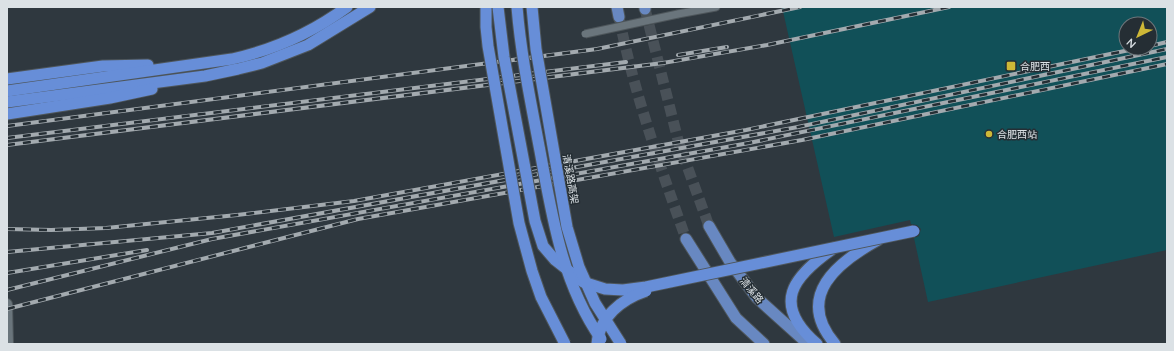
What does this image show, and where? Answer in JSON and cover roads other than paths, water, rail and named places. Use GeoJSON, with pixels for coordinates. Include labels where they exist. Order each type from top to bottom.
{"type":"FeatureCollection","features":[{"type":"Feature","properties":{"kind":"highway"},"geometry":{"type":"LineString","coordinates":[[7,91],[232,59],[262,51],[302,34],[347,7]]}},
{"type":"Feature","properties":{"kind":"highway"},"geometry":{"type":"LineString","coordinates":[[7,114],[110,98],[250,66],[285,54],[336,29],[370,7]]}},
{"type":"Feature","properties":{"kind":"highway"},"geometry":{"type":"LineString","coordinates":[[476,7],[488,20],[504,57]]}},
{"type":"Feature","properties":{"kind":"highway"},"geometry":{"type":"LineString","coordinates":[[486,7],[488,46],[519,223],[532,271],[542,297],[565,344]]}},
{"type":"Feature","properties":{"kind":"highway"},"geometry":{"type":"LineString","coordinates":[[498,7],[504,57],[535,222],[543,246],[555,260],[582,282],[605,289],[623,290],[646,287],[834,248],[914,232],[880,238],[670,282],[641,292],[619,305],[609,314],[602,325],[597,344]]}},
{"type":"Feature","properties":{"kind":"highway"},"geometry":{"type":"LineString","coordinates":[[517,7],[521,52],[555,231],[568,274],[584,310],[604,344]]}},
{"type":"Feature","properties":{"kind":"highway","name":"清溪路高架"},"geometry":{"type":"LineString","coordinates":[[532,7],[536,49],[567,227],[579,267],[596,303],[621,344]]}},
{"type":"Feature","properties":{"kind":"highway"},"geometry":{"type":"LineString","coordinates":[[7,79],[103,66],[200,63]]}},
{"type":"Feature","properties":{"kind":"highway"},"geometry":{"type":"LineString","coordinates":[[7,102],[205,76]]}},
{"type":"Feature","properties":{"kind":"highway"},"geometry":{"type":"LineString","coordinates":[[835,344],[824,328],[820,317],[820,294],[824,284],[845,260],[880,238]]}},
{"type":"Feature","properties":{"kind":"highway"},"geometry":{"type":"LineString","coordinates":[[817,344],[797,323],[793,313],[793,289],[799,277],[813,262],[834,248]]}},
{"type":"Feature","properties":{"kind":"main road","name":"清溪路"},"geometry":{"type":"LineString","coordinates":[[710,226],[730,262],[757,298],[808,344]]}},
{"type":"Feature","properties":{"kind":"main road"},"geometry":{"type":"LineString","coordinates":[[686,239],[736,318],[764,344]]}},
{"type":"Feature","properties":{"kind":"street"},"geometry":{"type":"LineString","coordinates":[[585,34],[716,7]]}},
{"type":"Feature","properties":{"kind":"street"},"geometry":{"type":"LineString","coordinates":[[7,304],[8,344]]}},
{"type":"Feature","properties":{"kind":"tunnel"},"geometry":{"type":"LineString","coordinates":[[645,9],[679,144],[709,226]]}},
{"type":"Feature","properties":{"kind":"tunnel"},"geometry":{"type":"LineString","coordinates":[[619,17],[640,101],[657,157],[686,239]]}},
{"type":"Feature","properties":{"kind":"railway"},"geometry":{"type":"LineString","coordinates":[[7,126],[597,49],[800,7]]}},
{"type":"Feature","properties":{"kind":"railway"},"geometry":{"type":"LineString","coordinates":[[7,145],[663,63],[767,45],[949,7]]}},
{"type":"Feature","properties":{"kind":"railway"},"geometry":{"type":"LineString","coordinates":[[1158,44],[1167,42]]}},
{"type":"Feature","properties":{"kind":"railway"},"geometry":{"type":"LineString","coordinates":[[678,55],[727,47]]}},
{"type":"Feature","properties":{"kind":"railway"},"geometry":{"type":"LineString","coordinates":[[7,252],[212,233],[798,127],[1167,49]]}},
{"type":"Feature","properties":{"kind":"railway"},"geometry":{"type":"LineString","coordinates":[[7,229],[51,230],[106,228],[237,215],[354,201],[746,130],[1118,52]]}},
{"type":"Feature","properties":{"kind":"railway"},"geometry":{"type":"LineString","coordinates":[[7,290],[212,239],[749,143],[1167,57]]}},
{"type":"Feature","properties":{"kind":"railway"},"geometry":{"type":"LineString","coordinates":[[7,138],[626,62]]}},
{"type":"Feature","properties":{"kind":"railway"},"geometry":{"type":"LineString","coordinates":[[7,309],[358,219],[802,140],[1167,64]]}},
{"type":"Feature","properties":{"kind":"railway"},"geometry":{"type":"LineString","coordinates":[[7,273],[147,250]]}},
{"type":"Feature","properties":{"kind":"place","name":"合肥西"},"geometry":{"type":"Point","coordinates":[1011,66]}},
{"type":"Feature","properties":{"kind":"place","name":"合肥西站"},"geometry":{"type":"Point","coordinates":[989,134]}}]}
